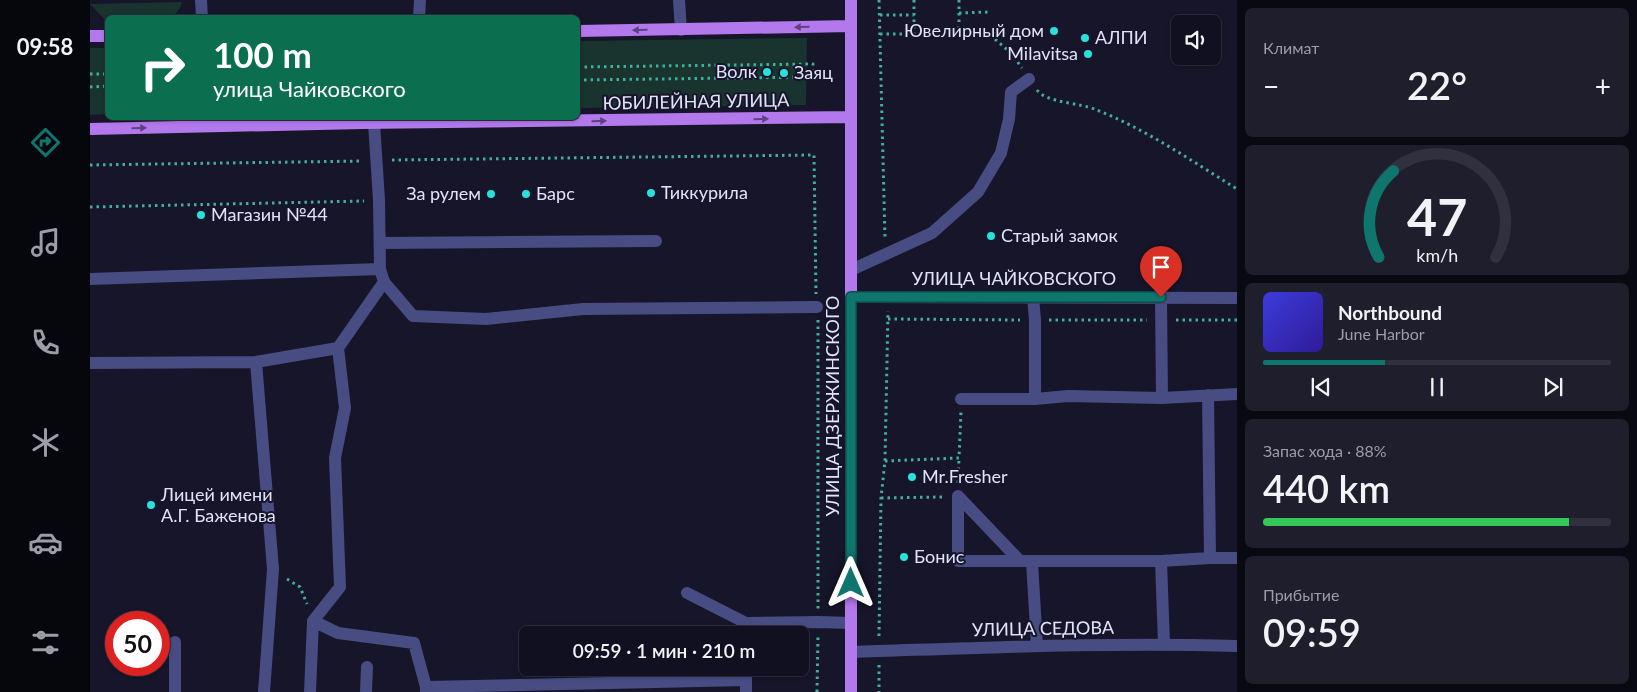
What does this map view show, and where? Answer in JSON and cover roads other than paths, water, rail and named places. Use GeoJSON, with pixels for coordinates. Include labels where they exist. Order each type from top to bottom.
{"type":"FeatureCollection","features":[{"type":"Feature","properties":{"kind":"main road","name":"УЛИЦА ДЗЕРЖИНСКОГО"},"geometry":{"type":"LineString","coordinates":[[851,0],[851,692]]}},
{"type":"Feature","properties":{"kind":"main road"},"geometry":{"type":"LineString","coordinates":[[580,30],[851,26]]}},
{"type":"Feature","properties":{"kind":"main road"},"geometry":{"type":"LineString","coordinates":[[90,36],[105,36]]}},
{"type":"Feature","properties":{"kind":"main road","name":"ЮБИЛЕЙНАЯ УЛИЦА"},"geometry":{"type":"LineString","coordinates":[[90,129],[374,123],[852,117]]}},
{"type":"Feature","properties":{"kind":"street"},"geometry":{"type":"LineString","coordinates":[[202,0],[202,15]]}},
{"type":"Feature","properties":{"kind":"street"},"geometry":{"type":"LineString","coordinates":[[419,15],[420,0]]}},
{"type":"Feature","properties":{"kind":"street"},"geometry":{"type":"LineString","coordinates":[[679,0],[681,30]]}},
{"type":"Feature","properties":{"kind":"street"},"geometry":{"type":"LineString","coordinates":[[851,270],[932,233],[978,192],[1001,153],[1009,119],[1011,92],[1029,79]]}},
{"type":"Feature","properties":{"kind":"street"},"geometry":{"type":"LineString","coordinates":[[374,123],[379,200],[380,269],[384,282],[413,316],[486,319],[584,309],[817,307]]}},
{"type":"Feature","properties":{"kind":"street"},"geometry":{"type":"LineString","coordinates":[[380,243],[656,241]]}},
{"type":"Feature","properties":{"kind":"street"},"geometry":{"type":"LineString","coordinates":[[90,279],[380,269]]}},
{"type":"Feature","properties":{"kind":"street"},"geometry":{"type":"LineString","coordinates":[[310,692],[313,621],[340,587],[335,458],[346,408],[338,348],[384,282]]}},
{"type":"Feature","properties":{"kind":"street","name":"УЛИЦА ЧАЙКОВСКОГО"},"geometry":{"type":"LineString","coordinates":[[851,297],[1237,298]]}},
{"type":"Feature","properties":{"kind":"street"},"geometry":{"type":"LineString","coordinates":[[1033,297],[1035,399]]}},
{"type":"Feature","properties":{"kind":"street"},"geometry":{"type":"LineString","coordinates":[[1161,297],[1162,398]]}},
{"type":"Feature","properties":{"kind":"street"},"geometry":{"type":"LineString","coordinates":[[90,364],[256,362],[338,348]]}},
{"type":"Feature","properties":{"kind":"street"},"geometry":{"type":"LineString","coordinates":[[256,362],[273,569],[264,692]]}},
{"type":"Feature","properties":{"kind":"street"},"geometry":{"type":"LineString","coordinates":[[961,399],[1035,399],[1068,396],[1162,398],[1237,394]]}},
{"type":"Feature","properties":{"kind":"street"},"geometry":{"type":"LineString","coordinates":[[1208,396],[1210,558]]}},
{"type":"Feature","properties":{"kind":"street"},"geometry":{"type":"LineString","coordinates":[[1037,646],[1026,562],[958,496],[958,561],[1026,562],[1161,561],[1237,558]]}},
{"type":"Feature","properties":{"kind":"street"},"geometry":{"type":"LineString","coordinates":[[1161,561],[1164,644]]}},
{"type":"Feature","properties":{"kind":"street"},"geometry":{"type":"LineString","coordinates":[[687,593],[741,626]]}},
{"type":"Feature","properties":{"kind":"street"},"geometry":{"type":"LineString","coordinates":[[313,621],[338,633],[414,644],[426,690],[746,680]]}},
{"type":"Feature","properties":{"kind":"street"},"geometry":{"type":"LineString","coordinates":[[777,626],[818,622],[851,623]]}},
{"type":"Feature","properties":{"kind":"street"},"geometry":{"type":"LineString","coordinates":[[175,642],[175,692]]}},
{"type":"Feature","properties":{"kind":"street","name":"УЛИЦА СЕДОВА"},"geometry":{"type":"LineString","coordinates":[[851,652],[1164,644],[1237,646]]}},
{"type":"Feature","properties":{"kind":"street"},"geometry":{"type":"LineString","coordinates":[[366,692],[367,667]]}},
{"type":"Feature","properties":{"kind":"place","name":"Ювелирный дом"},"geometry":{"type":"Point","coordinates":[1054,31]}},
{"type":"Feature","properties":{"kind":"place","name":"АЛПИ"},"geometry":{"type":"Point","coordinates":[1085,38]}},
{"type":"Feature","properties":{"kind":"place","name":"Milavitsa"},"geometry":{"type":"Point","coordinates":[1088,54]}},
{"type":"Feature","properties":{"kind":"place","name":"Волк"},"geometry":{"type":"Point","coordinates":[767,72]}},
{"type":"Feature","properties":{"kind":"place","name":"Заяц"},"geometry":{"type":"Point","coordinates":[784,73]}},
{"type":"Feature","properties":{"kind":"place","name":"Тиккурила"},"geometry":{"type":"Point","coordinates":[651,193]}},
{"type":"Feature","properties":{"kind":"place","name":"За рулем"},"geometry":{"type":"Point","coordinates":[491,194]}},
{"type":"Feature","properties":{"kind":"place","name":"Барс"},"geometry":{"type":"Point","coordinates":[526,194]}},
{"type":"Feature","properties":{"kind":"place","name":"Магазин №44"},"geometry":{"type":"Point","coordinates":[201,215]}},
{"type":"Feature","properties":{"kind":"place","name":"Старый замок"},"geometry":{"type":"Point","coordinates":[991,236]}},
{"type":"Feature","properties":{"kind":"place","name":"Mr.Fresher"},"geometry":{"type":"Point","coordinates":[912,477]}},
{"type":"Feature","properties":{"kind":"place","name":"Лицей имени А.Г. Баженова"},"geometry":{"type":"Point","coordinates":[151,505]}},
{"type":"Feature","properties":{"kind":"place","name":"Бонис"},"geometry":{"type":"Point","coordinates":[904,557]}}]}
